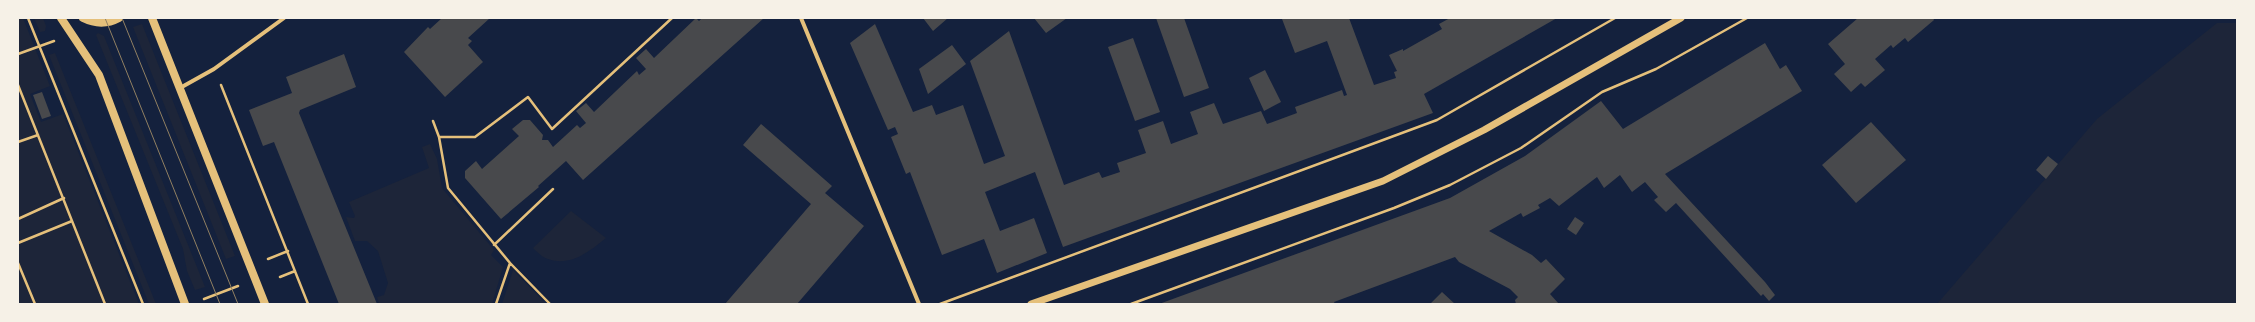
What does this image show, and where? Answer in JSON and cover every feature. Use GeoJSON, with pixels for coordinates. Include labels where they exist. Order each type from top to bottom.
{"type":"FeatureCollection","features":[{"type":"Feature","properties":{"kind":"main road"},"geometry":{"type":"LineString","coordinates":[[61,18],[99,75],[185,304]]}},
{"type":"Feature","properties":{"kind":"main road"},"geometry":{"type":"LineString","coordinates":[[83,18],[96,23],[107,23],[119,18]]}},
{"type":"Feature","properties":{"kind":"main road"},"geometry":{"type":"LineString","coordinates":[[152,18],[265,304]]}},
{"type":"Feature","properties":{"kind":"street"},"geometry":{"type":"LineString","coordinates":[[180,88],[214,69],[284,18]]}},
{"type":"Feature","properties":{"kind":"street"},"geometry":{"type":"LineString","coordinates":[[801,18],[919,304]]}},
{"type":"Feature","properties":{"kind":"street"},"geometry":{"type":"LineString","coordinates":[[1031,304],[1384,181],[1484,130],[1681,18]]}},
{"type":"Feature","properties":{"kind":"path"},"geometry":{"type":"LineString","coordinates":[[28,18],[143,304]]}},
{"type":"Feature","properties":{"kind":"path"},"geometry":{"type":"LineString","coordinates":[[439,137],[475,138],[528,97],[552,128],[672,18]]}},
{"type":"Feature","properties":{"kind":"path"},"geometry":{"type":"LineString","coordinates":[[940,304],[1437,120],[1615,18]]}},
{"type":"Feature","properties":{"kind":"path"},"geometry":{"type":"LineString","coordinates":[[1131,304],[1394,208],[1450,185],[1521,148],[1602,92],[1656,69],[1747,18]]}},
{"type":"Feature","properties":{"kind":"path"},"geometry":{"type":"LineString","coordinates":[[18,54],[72,34]]}},
{"type":"Feature","properties":{"kind":"path"},"geometry":{"type":"LineString","coordinates":[[220,84],[308,304]]}},
{"type":"Feature","properties":{"kind":"path"},"geometry":{"type":"LineString","coordinates":[[18,85],[105,304]]}},
{"type":"Feature","properties":{"kind":"path"},"geometry":{"type":"LineString","coordinates":[[433,121],[439,137],[448,188],[494,245],[550,304]]}},
{"type":"Feature","properties":{"kind":"path"},"geometry":{"type":"LineString","coordinates":[[18,142],[38,135]]}},
{"type":"Feature","properties":{"kind":"path"},"geometry":{"type":"LineString","coordinates":[[494,245],[553,189]]}},
{"type":"Feature","properties":{"kind":"path"},"geometry":{"type":"LineString","coordinates":[[18,219],[64,198]]}},
{"type":"Feature","properties":{"kind":"path"},"geometry":{"type":"LineString","coordinates":[[18,243],[72,221]]}},
{"type":"Feature","properties":{"kind":"path"},"geometry":{"type":"LineString","coordinates":[[18,263],[35,304]]}},
{"type":"Feature","properties":{"kind":"path"},"geometry":{"type":"LineString","coordinates":[[496,304],[510,263]]}},
{"type":"Feature","properties":{"kind":"path"},"geometry":{"type":"LineString","coordinates":[[280,277],[295,271]]}},
{"type":"Feature","properties":{"kind":"shaded area"},"geometry":{"type":"Polygon","coordinates":[[[18,18],[23,18],[50,86],[30,94],[41,122],[63,114],[139,304],[18,304],[18,18]]]}},
{"type":"Feature","properties":{"kind":"shaded area"},"geometry":{"type":"Polygon","coordinates":[[[34,18],[43,18],[46,26],[45,31],[40,32],[34,18]]]}},
{"type":"Feature","properties":{"kind":"shaded area"},"geometry":{"type":"Polygon","coordinates":[[[2217,23],[2237,23],[2237,304],[1937,304],[2097,119],[2217,23]]]}},
{"type":"Feature","properties":{"kind":"shaded area"},"geometry":{"type":"Polygon","coordinates":[[[142,24],[235,256],[226,259],[133,27],[142,24]]]}},
{"type":"Feature","properties":{"kind":"shaded area"},"geometry":{"type":"Polygon","coordinates":[[[98,33],[104,36],[205,287],[195,290],[187,271],[183,249],[96,35],[98,33]]]}},
{"type":"Feature","properties":{"kind":"shaded area"},"geometry":{"type":"Polygon","coordinates":[[[55,53],[156,304],[149,304],[49,55],[55,53]]]}},
{"type":"Feature","properties":{"kind":"shaded area"},"geometry":{"type":"Polygon","coordinates":[[[430,144],[437,159],[442,188],[494,250],[491,255],[503,267],[492,304],[379,304],[377,297],[384,295],[388,283],[378,251],[367,241],[355,241],[346,217],[354,218],[355,216],[349,202],[429,168],[422,147],[430,144]]]}},
{"type":"Feature","properties":{"kind":"shaded area"},"geometry":{"type":"Polygon","coordinates":[[[571,211],[606,238],[580,256],[565,261],[556,261],[540,255],[533,248],[571,211]]]}},
{"type":"Feature","properties":{"kind":"shaded area"},"geometry":{"type":"Polygon","coordinates":[[[513,270],[546,304],[502,304],[513,270]]]}},
{"type":"Feature","properties":{"kind":"building"},"geometry":{"type":"Polygon","coordinates":[[[442,18],[490,18],[468,38],[472,41],[468,45],[483,62],[445,97],[404,52],[428,27],[430,29],[442,18]]]}},
{"type":"Feature","properties":{"kind":"building"},"geometry":{"type":"Polygon","coordinates":[[[696,18],[699,21],[702,18],[764,18],[583,180],[566,161],[538,186],[539,187],[501,219],[465,178],[465,171],[476,161],[482,169],[519,136],[512,129],[523,120],[530,120],[543,135],[542,140],[548,140],[553,147],[577,125],[580,128],[586,123],[576,111],[586,103],[594,112],[637,71],[639,75],[646,69],[636,58],[646,49],[654,58],[696,18]]]}},
{"type":"Feature","properties":{"kind":"building"},"geometry":{"type":"Polygon","coordinates":[[[923,18],[948,18],[933,31],[923,18]]]}},
{"type":"Feature","properties":{"kind":"building"},"geometry":{"type":"Polygon","coordinates":[[[1034,18],[1067,18],[1046,33],[1034,18]]]}},
{"type":"Feature","properties":{"kind":"building"},"geometry":{"type":"Polygon","coordinates":[[[1156,18],[1184,18],[1209,88],[1184,97],[1156,18]]]}},
{"type":"Feature","properties":{"kind":"building"},"geometry":{"type":"Polygon","coordinates":[[[1349,18],[1374,85],[1396,78],[1394,72],[1397,71],[1389,55],[1403,49],[1403,51],[1442,29],[1439,24],[1450,18],[1557,18],[1424,94],[1433,113],[1063,247],[1035,172],[985,192],[1000,231],[1034,218],[1047,253],[997,273],[984,239],[942,255],[910,172],[906,174],[891,137],[898,134],[895,127],[888,130],[850,43],[875,24],[913,112],[932,105],[936,115],[963,105],[984,164],[1005,156],[970,61],[1009,31],[1064,185],[1099,172],[1102,178],[1120,172],[1117,163],[1146,153],[1138,130],[1163,121],[1171,144],[1198,134],[1190,112],[1214,103],[1223,124],[1261,111],[1267,124],[1297,113],[1295,107],[1342,90],[1344,96],[1347,95],[1327,41],[1295,53],[1282,19],[1349,18]]]}},
{"type":"Feature","properties":{"kind":"building"},"geometry":{"type":"Polygon","coordinates":[[[1858,18],[1933,18],[1934,20],[1908,42],[1905,38],[1893,48],[1891,45],[1875,59],[1885,70],[1865,87],[1861,83],[1851,92],[1834,74],[1845,64],[1828,44],[1858,18]]]}},
{"type":"Feature","properties":{"kind":"building"},"geometry":{"type":"Polygon","coordinates":[[[1133,38],[1160,112],[1135,121],[1108,47],[1133,38]]]}},
{"type":"Feature","properties":{"kind":"building"},"geometry":{"type":"Polygon","coordinates":[[[1765,43],[1780,69],[1786,65],[1802,91],[1665,174],[1765,282],[1775,295],[1769,301],[1763,294],[1761,296],[1676,203],[1666,212],[1654,200],[1658,197],[1645,182],[1632,192],[1620,175],[1604,188],[1597,177],[1559,206],[1550,198],[1538,205],[1540,208],[1523,217],[1521,213],[1489,231],[1532,255],[1541,263],[1546,259],[1565,279],[1550,294],[1559,304],[1516,304],[1515,300],[1518,297],[1510,289],[1459,262],[1455,257],[1334,302],[1335,304],[1159,304],[1450,198],[1525,156],[1601,101],[1623,129],[1765,43]]]}},
{"type":"Feature","properties":{"kind":"building"},"geometry":{"type":"Polygon","coordinates":[[[952,45],[966,64],[928,94],[919,69],[952,45]]]}},
{"type":"Feature","properties":{"kind":"building"},"geometry":{"type":"Polygon","coordinates":[[[344,54],[356,87],[300,110],[299,113],[377,304],[339,304],[274,142],[263,146],[249,110],[292,93],[286,77],[344,54]]]}},
{"type":"Feature","properties":{"kind":"building"},"geometry":{"type":"Polygon","coordinates":[[[1265,70],[1281,102],[1264,111],[1249,78],[1265,70]]]}},
{"type":"Feature","properties":{"kind":"building"},"geometry":{"type":"Polygon","coordinates":[[[42,92],[51,116],[42,119],[33,95],[42,92]]]}},
{"type":"Feature","properties":{"kind":"building"},"geometry":{"type":"Polygon","coordinates":[[[1871,122],[1906,160],[1856,203],[1822,165],[1871,122]]]}},
{"type":"Feature","properties":{"kind":"building"},"geometry":{"type":"Polygon","coordinates":[[[761,124],[832,186],[825,193],[864,226],[797,304],[725,304],[811,204],[743,145],[761,124]]]}},
{"type":"Feature","properties":{"kind":"building"},"geometry":{"type":"Polygon","coordinates":[[[2048,156],[2058,164],[2046,179],[2036,170],[2048,156]]]}},
{"type":"Feature","properties":{"kind":"building"},"geometry":{"type":"Polygon","coordinates":[[[1575,217],[1584,223],[1576,235],[1567,229],[1575,217]]]}},
{"type":"Feature","properties":{"kind":"building"},"geometry":{"type":"Polygon","coordinates":[[[1442,292],[1455,304],[1430,304],[1442,292]]]}},
{"type":"Feature","properties":{"kind":"tram line"},"geometry":{"type":"LineString","coordinates":[[105,18],[220,304]]}},
{"type":"Feature","properties":{"kind":"tram line"},"geometry":{"type":"LineString","coordinates":[[122,18],[238,304]]}}]}
